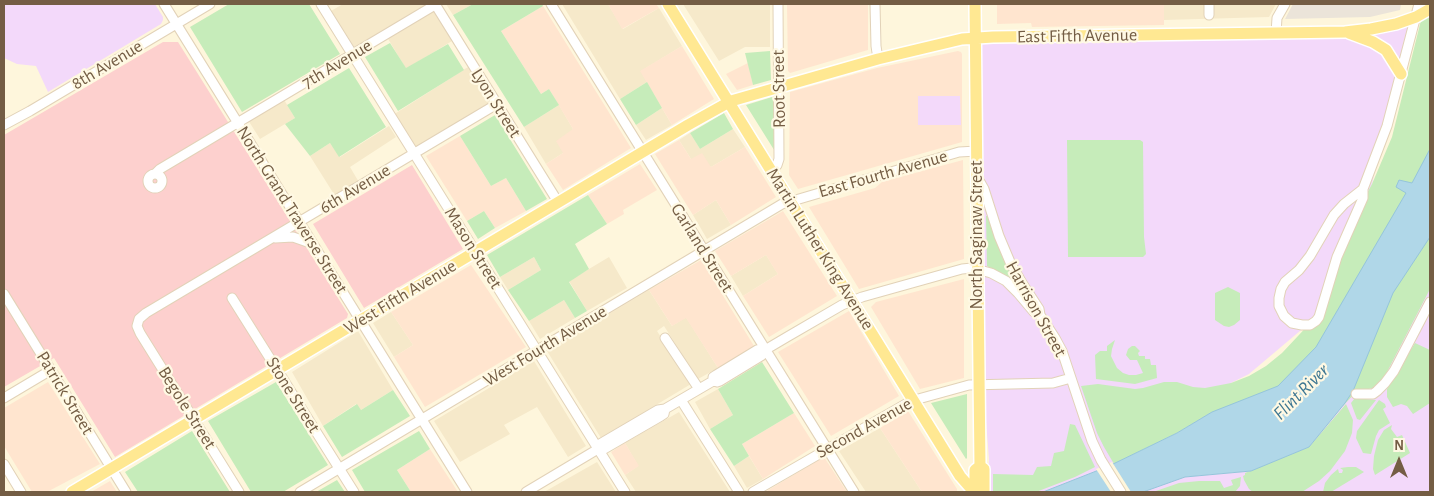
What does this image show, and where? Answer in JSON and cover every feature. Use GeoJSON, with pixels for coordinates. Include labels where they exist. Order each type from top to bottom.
{"type":"FeatureCollection","features":[{"type":"Feature","properties":{"kind":"main road","name":"Martin Luther King Avenue"},"geometry":{"type":"LineString","coordinates":[[668,4],[960,476],[975,492]]}},
{"type":"Feature","properties":{"kind":"main road","name":"North Saginaw Street"},"geometry":{"type":"LineString","coordinates":[[976,4],[980,466],[984,469],[984,492]]}},
{"type":"Feature","properties":{"kind":"main road","name":"East Fifth Avenue"},"geometry":{"type":"LineString","coordinates":[[728,102],[878,59],[976,37],[1345,32],[1396,24],[1416,17],[1430,9]]}},
{"type":"Feature","properties":{"kind":"main road"},"geometry":{"type":"LineString","coordinates":[[1345,32],[1373,42],[1386,50],[1401,74]]}},
{"type":"Feature","properties":{"kind":"main road","name":"West Fifth Avenue"},"geometry":{"type":"LineString","coordinates":[[72,492],[728,102]]}},
{"type":"Feature","properties":{"kind":"main road","name":"North Saginaw Street"},"geometry":{"type":"LineString","coordinates":[[975,492],[975,470],[980,466]]}},
{"type":"Feature","properties":{"kind":"street","name":"North Grand Traverse Street"},"geometry":{"type":"LineString","coordinates":[[164,4],[467,492]]}},
{"type":"Feature","properties":{"kind":"street","name":"8th Avenue"},"geometry":{"type":"LineString","coordinates":[[4,125],[210,4]]}},
{"type":"Feature","properties":{"kind":"street","name":"Mason Street"},"geometry":{"type":"LineString","coordinates":[[321,4],[625,492]]}},
{"type":"Feature","properties":{"kind":"street","name":"7th Avenue"},"geometry":{"type":"LineString","coordinates":[[156,174],[159,170],[435,4]]}},
{"type":"Feature","properties":{"kind":"street","name":"Lyon Street"},"geometry":{"type":"LineString","coordinates":[[435,4],[558,202]]}},
{"type":"Feature","properties":{"kind":"street","name":"Garland Street"},"geometry":{"type":"LineString","coordinates":[[550,4],[854,492]]}},
{"type":"Feature","properties":{"kind":"street","name":"Root Street"},"geometry":{"type":"LineString","coordinates":[[771,170],[778,165],[779,159],[778,4]]}},
{"type":"Feature","properties":{"kind":"street"},"geometry":{"type":"LineString","coordinates":[[875,4],[878,59]]}},
{"type":"Feature","properties":{"kind":"street"},"geometry":{"type":"LineString","coordinates":[[1209,4],[1209,15]]}},
{"type":"Feature","properties":{"kind":"street"},"geometry":{"type":"LineString","coordinates":[[1276,33],[1278,18],[1285,4]]}},
{"type":"Feature","properties":{"kind":"street"},"geometry":{"type":"LineString","coordinates":[[1363,189],[1344,204],[1334,215],[1310,256],[1299,270],[1286,280],[1282,287],[1278,298],[1279,306],[1284,316],[1292,323],[1310,325],[1319,317],[1337,257],[1364,195],[1363,189],[1387,126],[1419,4]]}},
{"type":"Feature","properties":{"kind":"street","name":"6th Avenue"},"geometry":{"type":"LineString","coordinates":[[138,322],[143,315],[497,104]]}},
{"type":"Feature","properties":{"kind":"street","name":"East Fourth Avenue"},"geometry":{"type":"LineString","coordinates":[[790,202],[959,152],[977,151]]}},
{"type":"Feature","properties":{"kind":"street","name":"Harrison Street"},"geometry":{"type":"LineString","coordinates":[[977,180],[984,189],[1005,253],[1058,344],[1072,378],[1088,433],[1103,463],[1121,492]]}},
{"type":"Feature","properties":{"kind":"street","name":"West Fourth Avenue"},"geometry":{"type":"LineString","coordinates":[[300,492],[778,206],[790,202]]}},
{"type":"Feature","properties":{"kind":"street"},"geometry":{"type":"LineString","coordinates":[[273,238],[293,238],[313,244]]}},
{"type":"Feature","properties":{"kind":"street"},"geometry":{"type":"LineString","coordinates":[[526,492],[598,450],[604,450],[664,414],[665,409],[713,381],[718,382],[761,356],[765,350],[852,300],[962,269],[977,269],[1006,281],[1034,312],[1040,315]]}},
{"type":"Feature","properties":{"kind":"street","name":"Patrick Street"},"geometry":{"type":"LineString","coordinates":[[4,294],[126,492]]}},
{"type":"Feature","properties":{"kind":"street","name":"Stone Street"},"geometry":{"type":"LineString","coordinates":[[232,298],[354,492]]}},
{"type":"Feature","properties":{"kind":"street"},"geometry":{"type":"LineString","coordinates":[[1356,394],[1373,394],[1385,383],[1394,371],[1430,302]]}},
{"type":"Feature","properties":{"kind":"street","name":"Begole Street"},"geometry":{"type":"LineString","coordinates":[[138,322],[137,326],[140,333],[239,492]]}},
{"type":"Feature","properties":{"kind":"street"},"geometry":{"type":"LineString","coordinates":[[665,338],[699,389]]}},
{"type":"Feature","properties":{"kind":"street"},"geometry":{"type":"LineString","coordinates":[[4,398],[51,370]]}},
{"type":"Feature","properties":{"kind":"street","name":"Second Avenue"},"geometry":{"type":"LineString","coordinates":[[753,492],[901,405],[913,400],[963,386],[1053,383],[1072,378]]}},
{"type":"Feature","properties":{"kind":"street"},"geometry":{"type":"LineString","coordinates":[[681,400],[739,492]]}},
{"type":"Feature","properties":{"kind":"street"},"geometry":{"type":"LineString","coordinates":[[4,464],[21,492]]}},
{"type":"Feature","properties":{"kind":"shaded area"},"geometry":{"type":"Polygon","coordinates":[[[4,4],[155,4],[163,20],[161,24],[48,92],[36,66],[17,64],[4,58],[4,4]]]}},
{"type":"Feature","properties":{"kind":"shaded area"},"geometry":{"type":"Polygon","coordinates":[[[343,4],[428,4],[354,48],[331,11],[343,4]]]}},
{"type":"Feature","properties":{"kind":"shaded area"},"geometry":{"type":"Polygon","coordinates":[[[446,4],[473,4],[453,15],[446,4]]]}},
{"type":"Feature","properties":{"kind":"shaded area"},"geometry":{"type":"Polygon","coordinates":[[[562,4],[608,4],[623,29],[659,8],[682,46],[641,71],[647,82],[620,99],[562,4]]]}},
{"type":"Feature","properties":{"kind":"shaded area"},"geometry":{"type":"Polygon","coordinates":[[[608,4],[656,4],[659,8],[622,29],[608,4]]]}},
{"type":"Feature","properties":{"kind":"shaded area"},"geometry":{"type":"Polygon","coordinates":[[[683,4],[770,4],[770,47],[745,47],[719,61],[683,4]]]}},
{"type":"Feature","properties":{"kind":"shaded area"},"geometry":{"type":"Polygon","coordinates":[[[787,4],[868,4],[868,50],[790,73],[788,71],[787,4]]]}},
{"type":"Feature","properties":{"kind":"shaded area"},"geometry":{"type":"Polygon","coordinates":[[[997,4],[1164,4],[1164,25],[1032,27],[1031,23],[997,24],[997,4]]]}},
{"type":"Feature","properties":{"kind":"shaded area"},"geometry":{"type":"Polygon","coordinates":[[[1164,4],[1276,4],[1269,17],[1164,20],[1164,4]]]}},
{"type":"Feature","properties":{"kind":"shaded area"},"geometry":{"type":"Polygon","coordinates":[[[1293,4],[1401,4],[1400,10],[1370,17],[1285,19],[1293,4]]]}},
{"type":"Feature","properties":{"kind":"shaded area"},"geometry":{"type":"Polygon","coordinates":[[[543,6],[631,148],[563,190],[546,164],[563,153],[556,141],[573,129],[549,89],[541,94],[501,31],[543,6]]]}},
{"type":"Feature","properties":{"kind":"shaded area"},"geometry":{"type":"Polygon","coordinates":[[[434,9],[452,41],[406,69],[387,37],[434,9]]]}},
{"type":"Feature","properties":{"kind":"shaded area"},"geometry":{"type":"Polygon","coordinates":[[[1410,24],[1372,184],[1313,320],[1249,374],[1231,383],[1238,402],[1109,466],[1043,492],[989,492],[983,286],[981,41],[1323,37],[1410,24]]]}},
{"type":"Feature","properties":{"kind":"shaded area"},"geometry":{"type":"Polygon","coordinates":[[[163,42],[178,42],[348,314],[347,318],[115,457],[54,358],[4,387],[4,135],[163,42]]]}},
{"type":"Feature","properties":{"kind":"shaded area"},"geometry":{"type":"Polygon","coordinates":[[[682,46],[714,99],[672,125],[640,71],[682,46]]]}},
{"type":"Feature","properties":{"kind":"shaded area"},"geometry":{"type":"Polygon","coordinates":[[[958,51],[962,54],[962,142],[798,189],[789,175],[790,92],[877,68],[958,51]]]}},
{"type":"Feature","properties":{"kind":"shaded area"},"geometry":{"type":"Polygon","coordinates":[[[748,63],[753,85],[737,90],[726,74],[748,63]]]}},
{"type":"Feature","properties":{"kind":"shaded area"},"geometry":{"type":"Polygon","coordinates":[[[468,67],[492,103],[416,151],[393,115],[468,67]]]}},
{"type":"Feature","properties":{"kind":"shaded area"},"geometry":{"type":"Polygon","coordinates":[[[918,96],[960,96],[961,125],[918,125],[918,96]]]}},
{"type":"Feature","properties":{"kind":"shaded area"},"geometry":{"type":"Polygon","coordinates":[[[283,98],[295,118],[260,139],[248,120],[283,98]]]}},
{"type":"Feature","properties":{"kind":"shaded area"},"geometry":{"type":"Polygon","coordinates":[[[559,105],[573,129],[563,153],[546,164],[524,127],[559,105]]]}},
{"type":"Feature","properties":{"kind":"shaded area"},"geometry":{"type":"Polygon","coordinates":[[[662,108],[672,125],[646,140],[636,125],[662,108]]]}},
{"type":"Feature","properties":{"kind":"shaded area"},"geometry":{"type":"Polygon","coordinates":[[[389,126],[396,137],[350,167],[360,184],[337,199],[310,156],[330,143],[340,157],[389,126]]]}},
{"type":"Feature","properties":{"kind":"shaded area"},"geometry":{"type":"Polygon","coordinates":[[[733,129],[745,147],[711,167],[691,159],[679,140],[690,133],[700,149],[733,129]]]}},
{"type":"Feature","properties":{"kind":"shaded area"},"geometry":{"type":"Polygon","coordinates":[[[460,136],[491,186],[506,178],[526,211],[495,228],[484,211],[467,221],[426,156],[460,136]]]}},
{"type":"Feature","properties":{"kind":"shaded area"},"geometry":{"type":"Polygon","coordinates":[[[679,140],[691,159],[702,153],[711,167],[745,147],[776,197],[731,225],[716,200],[693,215],[655,154],[679,140]]]}},
{"type":"Feature","properties":{"kind":"shaded area"},"geometry":{"type":"Polygon","coordinates":[[[963,160],[964,259],[859,289],[809,207],[875,188],[882,182],[963,160]]]}},
{"type":"Feature","properties":{"kind":"shaded area"},"geometry":{"type":"Polygon","coordinates":[[[640,164],[657,190],[623,210],[624,214],[607,224],[588,195],[640,164]]]}},
{"type":"Feature","properties":{"kind":"shaded area"},"geometry":{"type":"Polygon","coordinates":[[[412,165],[463,249],[364,308],[313,224],[412,165]]]}},
{"type":"Feature","properties":{"kind":"shaded area"},"geometry":{"type":"Polygon","coordinates":[[[716,200],[731,225],[707,239],[693,215],[716,200]]]}},
{"type":"Feature","properties":{"kind":"shaded area"},"geometry":{"type":"Polygon","coordinates":[[[783,211],[837,296],[769,337],[743,296],[778,274],[766,255],[731,276],[715,251],[783,211]]]}},
{"type":"Feature","properties":{"kind":"shaded area"},"geometry":{"type":"Polygon","coordinates":[[[1430,243],[1430,492],[1143,492],[1185,477],[1251,471],[1430,243]]]}},
{"type":"Feature","properties":{"kind":"shaded area"},"geometry":{"type":"Polygon","coordinates":[[[766,255],[778,274],[743,296],[731,276],[766,255]]]}},
{"type":"Feature","properties":{"kind":"shaded area"},"geometry":{"type":"Polygon","coordinates":[[[534,257],[541,270],[508,290],[500,277],[534,257]]]}},
{"type":"Feature","properties":{"kind":"shaded area"},"geometry":{"type":"Polygon","coordinates":[[[609,257],[627,288],[587,311],[569,281],[609,257]]]}},
{"type":"Feature","properties":{"kind":"shaded area"},"geometry":{"type":"Polygon","coordinates":[[[701,260],[754,346],[718,368],[686,318],[672,326],[649,290],[701,260]]]}},
{"type":"Feature","properties":{"kind":"shaded area"},"geometry":{"type":"Polygon","coordinates":[[[471,265],[526,347],[425,407],[394,357],[413,345],[391,312],[471,265]]]}},
{"type":"Feature","properties":{"kind":"shaded area"},"geometry":{"type":"Polygon","coordinates":[[[964,279],[964,378],[920,389],[871,307],[876,302],[964,279]]]}},
{"type":"Feature","properties":{"kind":"shaded area"},"geometry":{"type":"Polygon","coordinates":[[[649,290],[672,326],[686,317],[718,368],[698,379],[664,326],[657,331],[691,384],[601,438],[547,351],[649,290]]]}},
{"type":"Feature","properties":{"kind":"shaded area"},"geometry":{"type":"Polygon","coordinates":[[[564,300],[575,318],[540,339],[529,321],[564,300]]]}},
{"type":"Feature","properties":{"kind":"shaded area"},"geometry":{"type":"Polygon","coordinates":[[[849,311],[899,396],[831,436],[778,352],[849,311]]]}},
{"type":"Feature","properties":{"kind":"shaded area"},"geometry":{"type":"Polygon","coordinates":[[[391,312],[413,345],[394,357],[373,323],[391,312]]]}},
{"type":"Feature","properties":{"kind":"shaded area"},"geometry":{"type":"Polygon","coordinates":[[[358,331],[393,390],[361,410],[356,404],[323,426],[292,372],[358,331]]]}},
{"type":"Feature","properties":{"kind":"shaded area"},"geometry":{"type":"Polygon","coordinates":[[[534,361],[586,446],[568,457],[537,407],[504,425],[510,434],[460,462],[434,421],[534,361]]]}},
{"type":"Feature","properties":{"kind":"shaded area"},"geometry":{"type":"Polygon","coordinates":[[[48,382],[100,464],[47,492],[32,492],[4,446],[4,408],[48,382]]]}},
{"type":"Feature","properties":{"kind":"shaded area"},"geometry":{"type":"Polygon","coordinates":[[[718,389],[733,415],[710,429],[695,402],[718,389]]]}},
{"type":"Feature","properties":{"kind":"shaded area"},"geometry":{"type":"Polygon","coordinates":[[[908,411],[957,489],[957,492],[922,492],[880,428],[908,411]]]}},
{"type":"Feature","properties":{"kind":"shaded area"},"geometry":{"type":"Polygon","coordinates":[[[679,412],[730,492],[636,492],[625,475],[638,466],[625,443],[679,412]]]}},
{"type":"Feature","properties":{"kind":"shaded area"},"geometry":{"type":"Polygon","coordinates":[[[794,413],[815,446],[763,479],[742,444],[794,413]]]}},
{"type":"Feature","properties":{"kind":"shaded area"},"geometry":{"type":"Polygon","coordinates":[[[880,428],[922,492],[866,492],[839,451],[880,428]]]}},
{"type":"Feature","properties":{"kind":"shaded area"},"geometry":{"type":"Polygon","coordinates":[[[625,443],[639,466],[625,475],[611,452],[625,443]]]}},
{"type":"Feature","properties":{"kind":"shaded area"},"geometry":{"type":"Polygon","coordinates":[[[430,449],[458,492],[411,492],[397,470],[430,449]]]}},
{"type":"Feature","properties":{"kind":"shaded area"},"geometry":{"type":"Polygon","coordinates":[[[749,456],[763,479],[747,488],[734,466],[749,456]]]}},
{"type":"Feature","properties":{"kind":"shaded area"},"geometry":{"type":"Polygon","coordinates":[[[824,457],[847,492],[765,492],[824,457]]]}},
{"type":"Feature","properties":{"kind":"shaded area"},"geometry":{"type":"Polygon","coordinates":[[[597,462],[616,492],[544,492],[597,462]]]}},
{"type":"Feature","properties":{"kind":"shaded area"},"geometry":{"type":"Polygon","coordinates":[[[110,481],[117,492],[91,492],[110,481]]]}},
{"type":"Feature","properties":{"kind":"green space"},"geometry":{"type":"Polygon","coordinates":[[[229,4],[309,4],[340,54],[242,112],[190,27],[229,4]]]}},
{"type":"Feature","properties":{"kind":"green space"},"geometry":{"type":"Polygon","coordinates":[[[473,4],[542,4],[543,6],[501,31],[541,94],[549,89],[559,105],[524,127],[453,15],[473,4]]]}},
{"type":"Feature","properties":{"kind":"green space"},"geometry":{"type":"Polygon","coordinates":[[[1425,4],[1430,4],[1430,289],[1387,372],[1377,387],[1356,392],[1343,406],[1212,412],[1177,433],[1114,464],[1097,433],[1081,386],[1098,384],[1135,389],[1164,382],[1177,382],[1193,387],[1205,388],[1231,383],[1249,376],[1266,366],[1282,353],[1313,320],[1319,309],[1340,244],[1372,184],[1392,137],[1425,4]]]}},
{"type":"Feature","properties":{"kind":"green space"},"geometry":{"type":"Polygon","coordinates":[[[390,43],[406,68],[448,44],[464,70],[398,111],[365,57],[390,43]]]}},
{"type":"Feature","properties":{"kind":"green space"},"geometry":{"type":"Polygon","coordinates":[[[770,51],[771,80],[753,85],[745,53],[770,51]]]}},
{"type":"Feature","properties":{"kind":"green space"},"geometry":{"type":"Polygon","coordinates":[[[349,68],[386,127],[339,157],[330,143],[310,156],[285,124],[295,118],[287,105],[349,68]]]}},
{"type":"Feature","properties":{"kind":"green space"},"geometry":{"type":"Polygon","coordinates":[[[647,82],[662,108],[636,125],[620,99],[647,82]]]}},
{"type":"Feature","properties":{"kind":"green space"},"geometry":{"type":"Polygon","coordinates":[[[772,97],[775,98],[776,153],[746,105],[772,97]]]}},
{"type":"Feature","properties":{"kind":"green space"},"geometry":{"type":"Polygon","coordinates":[[[724,113],[733,129],[700,149],[690,133],[724,113]]]}},
{"type":"Feature","properties":{"kind":"green space"},"geometry":{"type":"Polygon","coordinates":[[[495,115],[547,199],[526,211],[506,178],[491,186],[460,136],[495,115]]]}},
{"type":"Feature","properties":{"kind":"green space"},"geometry":{"type":"Polygon","coordinates":[[[1067,140],[1140,140],[1143,142],[1144,237],[1146,254],[1143,257],[1068,257],[1067,140]]]}},
{"type":"Feature","properties":{"kind":"green space"},"geometry":{"type":"Polygon","coordinates":[[[588,195],[607,224],[575,244],[589,269],[569,282],[587,311],[575,318],[564,300],[529,321],[508,290],[541,270],[534,257],[500,277],[487,255],[588,195]]]}},
{"type":"Feature","properties":{"kind":"green space"},"geometry":{"type":"Polygon","coordinates":[[[484,211],[495,228],[478,239],[467,221],[484,211]]]}},
{"type":"Feature","properties":{"kind":"green space"},"geometry":{"type":"Polygon","coordinates":[[[986,216],[989,216],[1013,280],[987,266],[986,216]]]}},
{"type":"Feature","properties":{"kind":"green space"},"geometry":{"type":"Polygon","coordinates":[[[1228,287],[1240,293],[1240,320],[1229,327],[1215,320],[1215,293],[1228,287]]]}},
{"type":"Feature","properties":{"kind":"green space"},"geometry":{"type":"Polygon","coordinates":[[[1115,340],[1111,356],[1117,368],[1129,375],[1143,373],[1137,360],[1130,360],[1126,355],[1128,349],[1135,346],[1140,351],[1138,353],[1139,356],[1145,356],[1145,359],[1150,359],[1151,365],[1156,365],[1157,378],[1135,384],[1096,379],[1095,355],[1100,351],[1107,351],[1107,346],[1115,340]]]}},
{"type":"Feature","properties":{"kind":"green space"},"geometry":{"type":"Polygon","coordinates":[[[1415,343],[1430,350],[1430,403],[1413,414],[1407,406],[1401,404],[1393,407],[1387,397],[1387,389],[1415,343]]]}},
{"type":"Feature","properties":{"kind":"green space"},"geometry":{"type":"Polygon","coordinates":[[[762,362],[794,413],[742,444],[749,456],[734,466],[710,429],[733,415],[718,389],[762,362]]]}},
{"type":"Feature","properties":{"kind":"green space"},"geometry":{"type":"Polygon","coordinates":[[[276,382],[328,465],[283,492],[251,492],[208,421],[276,382]]]}},
{"type":"Feature","properties":{"kind":"green space"},"geometry":{"type":"Polygon","coordinates":[[[393,390],[410,416],[342,457],[323,426],[357,404],[361,410],[393,390]]]}},
{"type":"Feature","properties":{"kind":"green space"},"geometry":{"type":"Polygon","coordinates":[[[967,394],[967,458],[966,459],[931,403],[967,394]]]}},
{"type":"Feature","properties":{"kind":"green space"},"geometry":{"type":"Polygon","coordinates":[[[1355,398],[1376,400],[1360,420],[1357,419],[1351,403],[1355,398]]]}},
{"type":"Feature","properties":{"kind":"green space"},"geometry":{"type":"Polygon","coordinates":[[[1379,400],[1385,404],[1386,407],[1383,409],[1390,423],[1379,430],[1371,454],[1363,453],[1356,438],[1357,431],[1379,400]]]}},
{"type":"Feature","properties":{"kind":"green space"},"geometry":{"type":"Polygon","coordinates":[[[1346,404],[1353,420],[1352,433],[1345,451],[1330,471],[1319,481],[1302,492],[1253,492],[1249,489],[1243,476],[1245,473],[1309,447],[1346,404]]]}},
{"type":"Feature","properties":{"kind":"green space"},"geometry":{"type":"Polygon","coordinates":[[[1070,424],[1075,425],[1095,467],[1036,492],[993,492],[993,474],[1033,475],[1037,467],[1051,466],[1054,453],[1064,451],[1070,424]]]}},
{"type":"Feature","properties":{"kind":"green space"},"geometry":{"type":"Polygon","coordinates":[[[1392,425],[1391,429],[1397,437],[1402,435],[1410,453],[1375,475],[1373,469],[1374,456],[1378,440],[1384,430],[1392,425]]]}},
{"type":"Feature","properties":{"kind":"green space"},"geometry":{"type":"Polygon","coordinates":[[[192,431],[230,492],[138,492],[125,472],[192,431]]]}},
{"type":"Feature","properties":{"kind":"green space"},"geometry":{"type":"Polygon","coordinates":[[[419,431],[430,449],[397,470],[411,492],[365,492],[352,470],[419,431]]]}},
{"type":"Feature","properties":{"kind":"green space"},"geometry":{"type":"Polygon","coordinates":[[[1356,467],[1364,472],[1331,492],[1323,492],[1325,483],[1331,475],[1338,469],[1339,473],[1342,473],[1343,470],[1340,468],[1356,467]]]}},
{"type":"Feature","properties":{"kind":"green space"},"geometry":{"type":"Polygon","coordinates":[[[1241,477],[1240,486],[1235,492],[1153,492],[1179,483],[1199,481],[1220,481],[1224,488],[1233,485],[1231,480],[1241,477]]]}},
{"type":"Feature","properties":{"kind":"green space"},"geometry":{"type":"Polygon","coordinates":[[[337,480],[345,492],[316,492],[337,480]]]}},
{"type":"Feature","properties":{"kind":"water","name":"Flint River"},"geometry":{"type":"Polygon","coordinates":[[[1430,149],[1430,237],[1393,293],[1353,391],[1309,447],[1251,471],[1185,477],[1143,492],[1043,492],[1109,466],[1177,433],[1212,412],[1278,386],[1316,347],[1406,193],[1396,187],[1399,180],[1412,183],[1430,149]]]}},
{"type":"Feature","properties":{"kind":"pier"},"geometry":{"type":"Polygon","coordinates":[[[1112,462],[1131,492],[1111,492],[1096,469],[1112,462]]]}}]}
